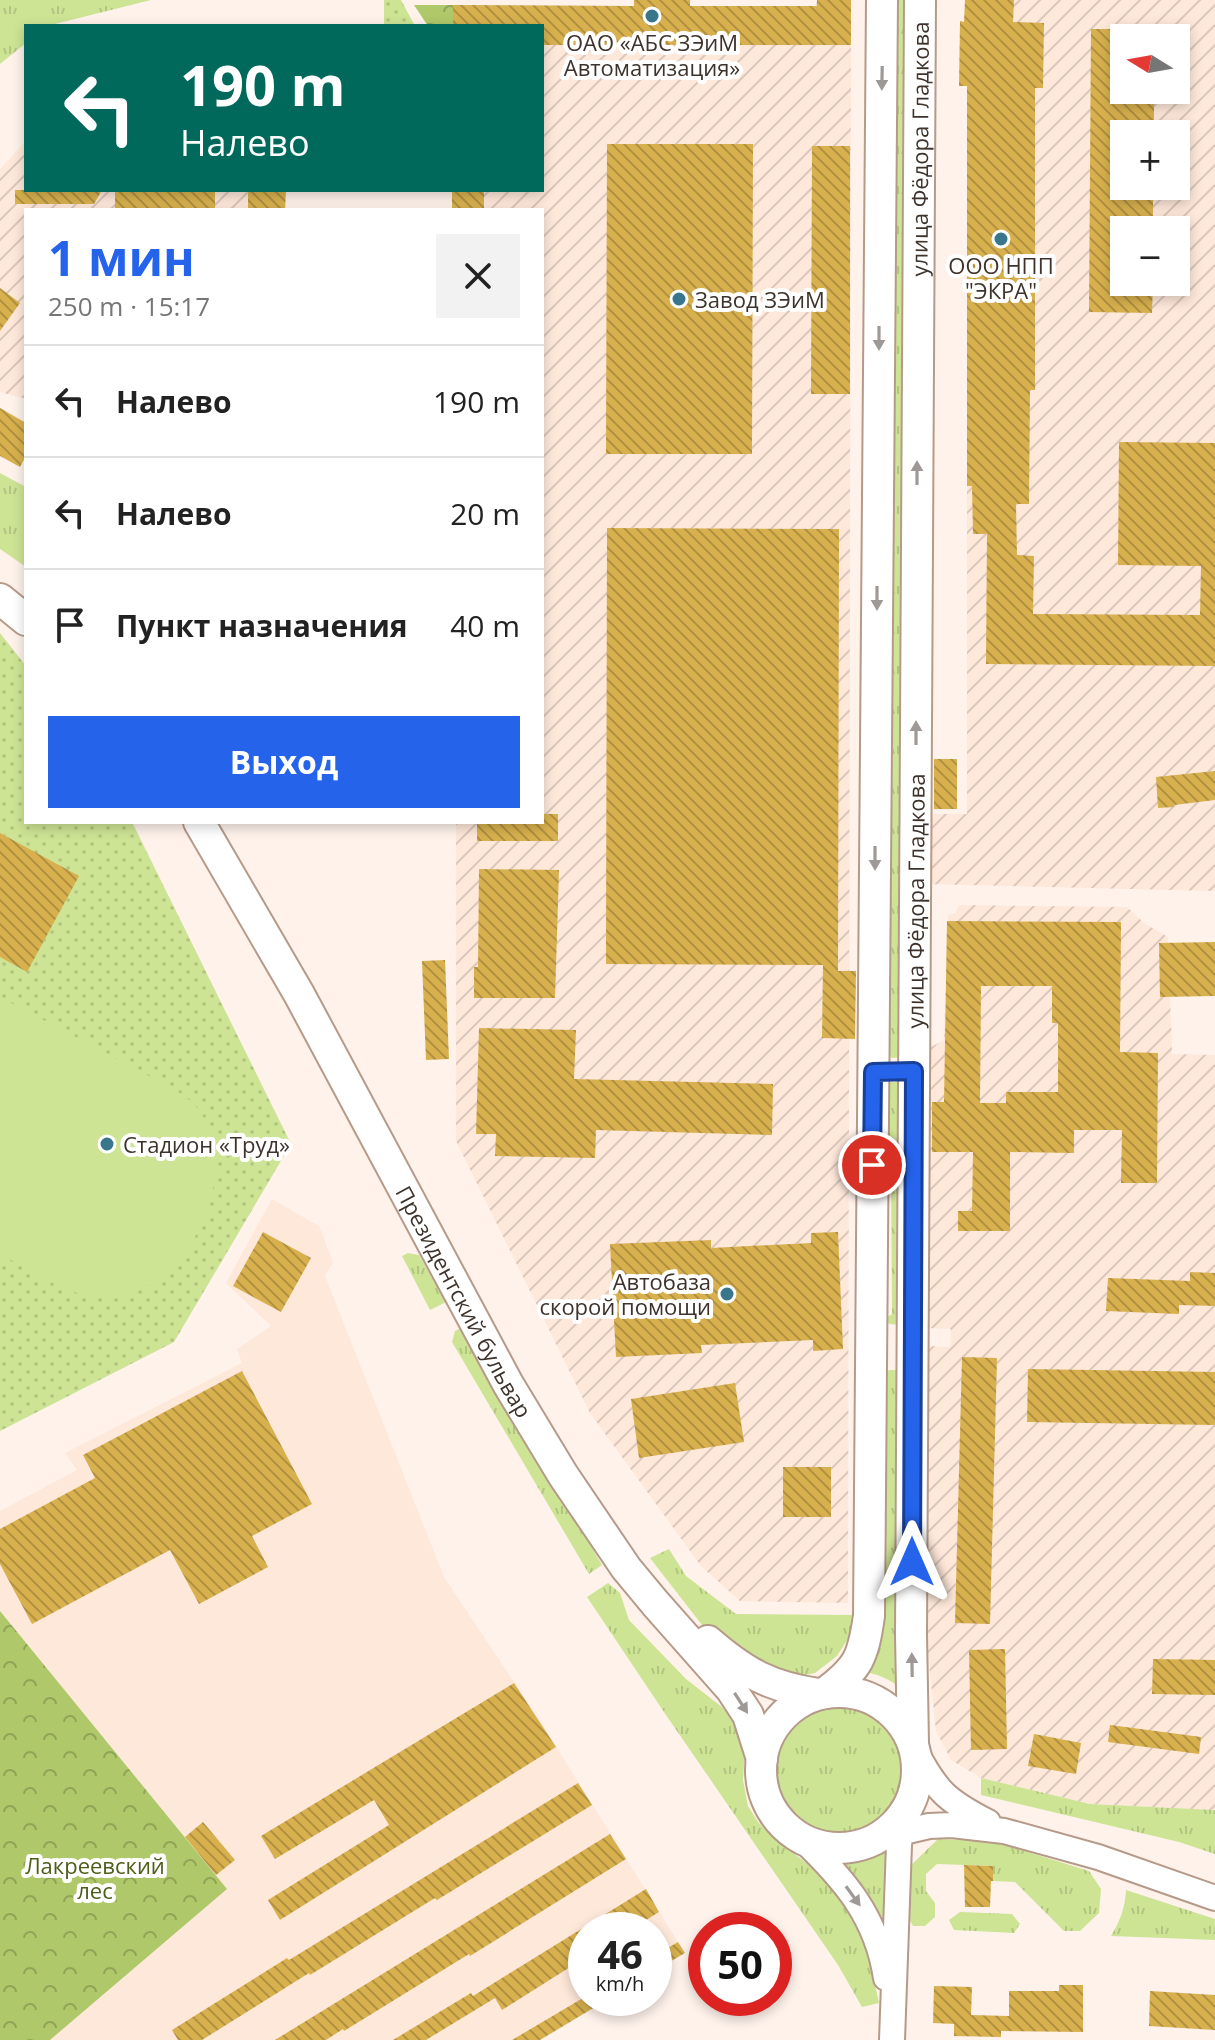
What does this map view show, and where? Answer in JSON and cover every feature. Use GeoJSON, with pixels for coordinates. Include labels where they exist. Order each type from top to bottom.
{"type":"FeatureCollection","features":[{"type":"Feature","properties":{"kind":"main road","name":"улица Фёдора Гладкова"},"geometry":{"type":"LineString","coordinates":[[822,1694],[844,1679],[855,1665],[864,1647],[869,1616],[882,0]]}},
{"type":"Feature","properties":{"kind":"main road","name":"улица Фёдора Гладкова"},"geometry":{"type":"LineString","coordinates":[[914,1746],[911,1635],[920,0]]}},
{"type":"Feature","properties":{"kind":"main road","name":"улица Фёдора Гладкова"},"geometry":{"type":"LineString","coordinates":[[880,300],[918,300]]}},
{"type":"Feature","properties":{"kind":"main road"},"geometry":{"type":"LineString","coordinates":[[0,578],[24,595]]}},
{"type":"Feature","properties":{"kind":"main road"},"geometry":{"type":"LineString","coordinates":[[0,599],[24,618]]}},
{"type":"Feature","properties":{"kind":"main road","name":"Президентский бульвар"},"geometry":{"type":"LineString","coordinates":[[200,824],[299,994],[352,1074],[580,1471],[665,1594],[708,1642],[734,1663],[777,1686],[822,1694]]}},
{"type":"Feature","properties":{"kind":"main road","name":"Президентский бульвар"},"geometry":{"type":"LineString","coordinates":[[220,824],[352,1074],[508,1384],[563,1475],[626,1568],[731,1689],[748,1715],[762,1759]]}},
{"type":"Feature","properties":{"kind":"main road"},"geometry":{"type":"LineString","coordinates":[[873,1072],[914,1071]]}},
{"type":"Feature","properties":{"kind":"main road"},"geometry":{"type":"LineString","coordinates":[[871,1352],[913,1352]]}},
{"type":"Feature","properties":{"kind":"main road"},"geometry":{"type":"LineString","coordinates":[[845,1692],[874,1699],[898,1717],[914,1746],[914,1782],[895,1827],[869,1843],[834,1847],[801,1838],[778,1819],[765,1792],[762,1759],[768,1740],[783,1717],[802,1700],[845,1692]]}},
{"type":"Feature","properties":{"kind":"street"},"geometry":{"type":"LineString","coordinates":[[914,1746],[940,1792],[959,1808],[1004,1831]]}},
{"type":"Feature","properties":{"kind":"street"},"geometry":{"type":"LineString","coordinates":[[892,2032],[895,1827],[952,1825],[1004,1831],[1098,1857],[1215,1898]]}},
{"type":"Feature","properties":{"kind":"street"},"geometry":{"type":"LineString","coordinates":[[801,1838],[832,1868],[859,1903],[876,1937],[884,1964],[892,2032]]}},
{"type":"Feature","properties":{"kind":"shaded area"},"geometry":{"type":"Polygon","coordinates":[[[690,0],[690,6],[816,6],[817,0],[851,0],[848,1603],[740,1601],[701,1566],[590,1413],[456,1141],[456,824],[544,824],[544,208],[452,208],[452,192],[544,192],[544,24],[453,24],[453,5],[634,6],[690,0]]]}},
{"type":"Feature","properties":{"kind":"shaded area"},"geometry":{"type":"Polygon","coordinates":[[[967,0],[1215,0],[1215,891],[924,884],[924,814],[967,814],[967,0]]]}},
{"type":"Feature","properties":{"kind":"shaded area"},"geometry":{"type":"Polygon","coordinates":[[[24,143],[24,192],[286,192],[285,208],[24,208],[24,398],[0,392],[0,169],[24,143]]]}},
{"type":"Feature","properties":{"kind":"shaded area"},"geometry":{"type":"Polygon","coordinates":[[[959,905],[1127,907],[1144,923],[1168,937],[1172,1054],[1215,1055],[1215,1810],[1090,1804],[981,1778],[951,1760],[936,1731],[925,1625],[928,1346],[950,1347],[951,1329],[926,1328],[929,1048],[944,1040],[948,915],[956,913],[959,905]]]}},
{"type":"Feature","properties":{"kind":"shaded area"},"geometry":{"type":"Polygon","coordinates":[[[272,1199],[319,1226],[333,1262],[325,1276],[444,1577],[542,1724],[659,1912],[568,1912],[568,2014],[540,2040],[50,2040],[227,1889],[0,1611],[0,1511],[77,1470],[65,1453],[242,1363],[237,1349],[271,1326],[226,1283],[272,1199]]]}},
{"type":"Feature","properties":{"kind":"shaded area"},"geometry":{"type":"Polygon","coordinates":[[[672,1932],[685,1953],[672,1961],[672,1932]]]}},
{"type":"Feature","properties":{"kind":"green space"},"geometry":{"type":"Polygon","coordinates":[[[0,0],[151,0],[55,24],[24,24],[24,45],[0,64],[0,0]]]}},
{"type":"Feature","properties":{"kind":"green space"},"geometry":{"type":"Polygon","coordinates":[[[384,0],[401,0],[414,24],[384,24],[384,0]]]}},
{"type":"Feature","properties":{"kind":"green space"},"geometry":{"type":"Polygon","coordinates":[[[891,0],[914,0],[903,1057],[892,1058],[886,1054],[891,0]]]}},
{"type":"Feature","properties":{"kind":"green space"},"geometry":{"type":"Polygon","coordinates":[[[414,5],[453,5],[453,24],[427,24],[414,5]]]}},
{"type":"Feature","properties":{"kind":"green space"},"geometry":{"type":"Polygon","coordinates":[[[0,473],[24,486],[24,566],[0,549],[0,473]]]}},
{"type":"Feature","properties":{"kind":"green space"},"geometry":{"type":"Polygon","coordinates":[[[0,633],[24,663],[24,824],[133,824],[291,1144],[174,1342],[0,1431],[0,633]]]}},
{"type":"Feature","properties":{"kind":"green space","name":"Стадион «Труд»"},"geometry":{"type":"Polygon","coordinates":[[[0,997],[174,1089],[201,1113],[212,1139],[215,1169],[210,1200],[199,1230],[182,1256],[160,1278],[134,1293],[92,1297],[51,1282],[0,1254],[0,997]]]}},
{"type":"Feature","properties":{"kind":"green space"},"geometry":{"type":"Polygon","coordinates":[[[901,1082],[904,1322],[894,1324],[883,1320],[892,1314],[891,1174],[880,1169],[884,1086],[901,1082]]]}},
{"type":"Feature","properties":{"kind":"green space"},"geometry":{"type":"Polygon","coordinates":[[[408,1253],[419,1255],[446,1302],[430,1310],[402,1256],[408,1253]]]}},
{"type":"Feature","properties":{"kind":"green space"},"geometry":{"type":"Polygon","coordinates":[[[463,1327],[602,1565],[589,1574],[452,1342],[455,1331],[463,1327]]]}},
{"type":"Feature","properties":{"kind":"green space"},"geometry":{"type":"Polygon","coordinates":[[[889,1370],[899,1370],[908,1694],[885,1678],[859,1671],[884,1375],[889,1370]]]}},
{"type":"Feature","properties":{"kind":"green space"},"geometry":{"type":"Polygon","coordinates":[[[669,1549],[686,1576],[736,1614],[854,1615],[851,1634],[837,1656],[815,1673],[796,1677],[778,1675],[709,1634],[650,1558],[669,1549]]]}},
{"type":"Feature","properties":{"kind":"green space"},"geometry":{"type":"Polygon","coordinates":[[[608,1583],[620,1593],[629,1620],[686,1679],[722,1707],[741,1729],[745,1749],[743,1780],[748,1806],[758,1822],[831,1886],[846,1906],[867,1949],[879,2003],[862,2007],[838,1965],[587,1597],[608,1583]]]}},
{"type":"Feature","properties":{"kind":"green space","name":"Лакреевский лес"},"geometry":{"type":"Polygon","coordinates":[[[0,1611],[227,1889],[50,2040],[0,2040],[0,1611]]]}},
{"type":"Feature","properties":{"kind":"green space"},"geometry":{"type":"Polygon","coordinates":[[[840,1707],[864,1711],[885,1725],[899,1746],[903,1770],[899,1794],[885,1815],[864,1829],[840,1833],[816,1829],[795,1815],[781,1794],[777,1770],[781,1746],[795,1725],[816,1711],[840,1707]]]}},
{"type":"Feature","properties":{"kind":"green space"},"geometry":{"type":"Polygon","coordinates":[[[981,1778],[1090,1804],[1215,1810],[1215,1854],[1179,1842],[981,1795],[981,1778]]]}},
{"type":"Feature","properties":{"kind":"green space"},"geometry":{"type":"Polygon","coordinates":[[[938,1839],[993,1841],[1089,1871],[1101,1889],[1099,1913],[1080,1931],[1064,1931],[1015,1882],[993,1881],[993,1866],[937,1864],[926,1874],[926,1891],[935,1903],[935,1917],[925,1926],[913,1926],[904,1909],[907,1869],[938,1839]]]}},
{"type":"Feature","properties":{"kind":"green space"},"geometry":{"type":"Polygon","coordinates":[[[886,1851],[887,1929],[883,1929],[838,1860],[886,1851]]]}},
{"type":"Feature","properties":{"kind":"green space"},"geometry":{"type":"Polygon","coordinates":[[[1126,1890],[1215,1919],[1215,1940],[1111,1936],[1122,1914],[1126,1890]]]}},
{"type":"Feature","properties":{"kind":"green space"},"geometry":{"type":"Polygon","coordinates":[[[960,1912],[1012,1914],[1020,1924],[1014,1933],[954,1930],[949,1920],[960,1912]]]}},
{"type":"Feature","properties":{"kind":"building","name":"ОАО «АБС ЗЭиМ Автоматизация»"},"geometry":{"type":"Polygon","coordinates":[[[634,0],[690,0],[690,6],[817,6],[817,0],[851,0],[851,45],[544,45],[544,24],[453,24],[453,5],[634,6],[634,0]]]}},
{"type":"Feature","properties":{"kind":"building"},"geometry":{"type":"Polygon","coordinates":[[[965,0],[1014,0],[1013,22],[1044,23],[1043,88],[1035,88],[1035,390],[1030,390],[1029,504],[1016,504],[1017,555],[1034,556],[1033,614],[1200,615],[1201,566],[1118,565],[1119,442],[1215,443],[1215,666],[986,664],[987,534],[973,534],[972,486],[967,486],[967,86],[959,86],[960,21],[964,22],[965,0]]]}},
{"type":"Feature","properties":{"kind":"building"},"geometry":{"type":"Polygon","coordinates":[[[1091,29],[1110,29],[1110,104],[1154,104],[1154,120],[1110,120],[1110,200],[1153,200],[1153,216],[1110,216],[1110,296],[1153,296],[1152,313],[1089,312],[1091,29]]]}},
{"type":"Feature","properties":{"kind":"building","name":"Завод ЗЭиМ"},"geometry":{"type":"Polygon","coordinates":[[[607,144],[753,144],[752,454],[606,454],[607,144]]]}},
{"type":"Feature","properties":{"kind":"building"},"geometry":{"type":"Polygon","coordinates":[[[812,146],[850,146],[850,394],[811,394],[812,146]]]}},
{"type":"Feature","properties":{"kind":"building"},"geometry":{"type":"Polygon","coordinates":[[[15,190],[101,192],[94,204],[15,204],[15,190]]]}},
{"type":"Feature","properties":{"kind":"building"},"geometry":{"type":"Polygon","coordinates":[[[115,192],[215,192],[215,208],[115,208],[115,192]]]}},
{"type":"Feature","properties":{"kind":"building"},"geometry":{"type":"Polygon","coordinates":[[[248,192],[286,192],[285,208],[248,208],[248,192]]]}},
{"type":"Feature","properties":{"kind":"building"},"geometry":{"type":"Polygon","coordinates":[[[452,192],[484,192],[484,208],[452,208],[452,192]]]}},
{"type":"Feature","properties":{"kind":"building"},"geometry":{"type":"Polygon","coordinates":[[[0,288],[20,303],[0,331],[0,288]]]}},
{"type":"Feature","properties":{"kind":"building"},"geometry":{"type":"Polygon","coordinates":[[[0,408],[24,422],[24,460],[20,467],[0,456],[0,408]]]}},
{"type":"Feature","properties":{"kind":"building"},"geometry":{"type":"Polygon","coordinates":[[[607,528],[839,529],[838,971],[856,971],[855,1039],[822,1038],[823,965],[606,964],[607,528]]]}},
{"type":"Feature","properties":{"kind":"building"},"geometry":{"type":"Polygon","coordinates":[[[934,759],[957,759],[957,809],[934,809],[934,759]]]}},
{"type":"Feature","properties":{"kind":"building"},"geometry":{"type":"Polygon","coordinates":[[[1215,771],[1215,800],[1158,808],[1156,777],[1215,771]]]}},
{"type":"Feature","properties":{"kind":"building"},"geometry":{"type":"Polygon","coordinates":[[[544,814],[558,814],[558,841],[477,841],[477,824],[544,824],[544,814]]]}},
{"type":"Feature","properties":{"kind":"building"},"geometry":{"type":"Polygon","coordinates":[[[0,833],[79,876],[27,972],[0,957],[0,833]]]}},
{"type":"Feature","properties":{"kind":"building"},"geometry":{"type":"Polygon","coordinates":[[[479,869],[559,870],[555,998],[474,998],[474,967],[478,967],[479,869]]]}},
{"type":"Feature","properties":{"kind":"building"},"geometry":{"type":"Polygon","coordinates":[[[947,921],[1121,922],[1120,1052],[1158,1053],[1157,1183],[1121,1183],[1122,1130],[1074,1130],[1074,1153],[1010,1152],[1010,1231],[958,1231],[958,1211],[972,1211],[973,1152],[932,1152],[932,1102],[944,1102],[947,921]],[[981,986],[980,1103],[1006,1103],[1006,1092],[1058,1092],[1058,1023],[1052,1023],[1052,986],[981,986]]]}},
{"type":"Feature","properties":{"kind":"building"},"geometry":{"type":"Polygon","coordinates":[[[1215,942],[1215,996],[1160,997],[1159,943],[1215,942]]]}},
{"type":"Feature","properties":{"kind":"building"},"geometry":{"type":"Polygon","coordinates":[[[445,960],[449,1059],[426,1060],[422,961],[445,960]]]}},
{"type":"Feature","properties":{"kind":"building"},"geometry":{"type":"Polygon","coordinates":[[[479,1028],[576,1030],[574,1079],[773,1084],[772,1135],[596,1130],[595,1158],[495,1156],[496,1134],[476,1134],[479,1028]]]}},
{"type":"Feature","properties":{"kind":"building"},"geometry":{"type":"Polygon","coordinates":[[[263,1232],[311,1258],[281,1312],[233,1286],[263,1232]]]}},
{"type":"Feature","properties":{"kind":"building","name":"Автобаза скорой помощи"},"geometry":{"type":"Polygon","coordinates":[[[838,1232],[843,1349],[813,1351],[813,1340],[701,1345],[702,1353],[616,1357],[610,1244],[711,1240],[711,1248],[811,1243],[811,1233],[838,1232]]]}},
{"type":"Feature","properties":{"kind":"building"},"geometry":{"type":"Polygon","coordinates":[[[1190,1272],[1215,1273],[1215,1306],[1179,1305],[1179,1314],[1106,1311],[1108,1278],[1190,1281],[1190,1272]]]}},
{"type":"Feature","properties":{"kind":"building"},"geometry":{"type":"Polygon","coordinates":[[[962,1357],[997,1358],[990,1624],[955,1623],[962,1357]]]}},
{"type":"Feature","properties":{"kind":"building"},"geometry":{"type":"Polygon","coordinates":[[[1028,1369],[1215,1372],[1215,1425],[1027,1422],[1028,1369]]]}},
{"type":"Feature","properties":{"kind":"building"},"geometry":{"type":"Polygon","coordinates":[[[242,1371],[312,1504],[252,1536],[268,1567],[199,1604],[170,1550],[32,1624],[0,1564],[0,1529],[95,1478],[83,1455],[242,1371]]]}},
{"type":"Feature","properties":{"kind":"building"},"geometry":{"type":"Polygon","coordinates":[[[735,1383],[744,1442],[639,1458],[631,1399],[735,1383]]]}},
{"type":"Feature","properties":{"kind":"building"},"geometry":{"type":"Polygon","coordinates":[[[783,1467],[831,1467],[831,1517],[783,1517],[783,1467]]]}},
{"type":"Feature","properties":{"kind":"building"},"geometry":{"type":"Polygon","coordinates":[[[1005,1649],[1007,1749],[971,1750],[969,1650],[1005,1649]]]}},
{"type":"Feature","properties":{"kind":"building"},"geometry":{"type":"Polygon","coordinates":[[[1153,1659],[1215,1660],[1215,1695],[1152,1694],[1153,1659]]]}},
{"type":"Feature","properties":{"kind":"building"},"geometry":{"type":"Polygon","coordinates":[[[514,1683],[556,1747],[280,1920],[268,1900],[389,1825],[374,1800],[275,1859],[261,1836],[514,1683]]]}},
{"type":"Feature","properties":{"kind":"building"},"geometry":{"type":"Polygon","coordinates":[[[1110,1725],[1201,1737],[1199,1754],[1108,1742],[1110,1725]]]}},
{"type":"Feature","properties":{"kind":"building"},"geometry":{"type":"Polygon","coordinates":[[[1034,1734],[1081,1743],[1076,1774],[1028,1766],[1034,1734]]]}},
{"type":"Feature","properties":{"kind":"building"},"geometry":{"type":"Polygon","coordinates":[[[578,1783],[592,1805],[202,2040],[178,2040],[172,2030],[578,1783]]]}},
{"type":"Feature","properties":{"kind":"building"},"geometry":{"type":"Polygon","coordinates":[[[203,1822],[235,1860],[216,1875],[185,1837],[203,1822]]]}},
{"type":"Feature","properties":{"kind":"building"},"geometry":{"type":"Polygon","coordinates":[[[610,1834],[626,1859],[470,1956],[326,2040],[275,2040],[610,1834]]]}},
{"type":"Feature","properties":{"kind":"building"},"geometry":{"type":"Polygon","coordinates":[[[964,1865],[993,1866],[990,1907],[965,1907],[964,1865]]]}},
{"type":"Feature","properties":{"kind":"building"},"geometry":{"type":"Polygon","coordinates":[[[646,1889],[659,1912],[609,1912],[646,1889]]]}},
{"type":"Feature","properties":{"kind":"building"},"geometry":{"type":"Polygon","coordinates":[[[568,1937],[568,1968],[502,2010],[495,1998],[426,2040],[393,2040],[471,1993],[473,1996],[568,1937]]]}},
{"type":"Feature","properties":{"kind":"building"},"geometry":{"type":"Polygon","coordinates":[[[678,1942],[685,1953],[672,1961],[672,1946],[678,1942]]]}},
{"type":"Feature","properties":{"kind":"building"},"geometry":{"type":"Polygon","coordinates":[[[1059,1985],[1083,1985],[1083,2032],[1001,2031],[1001,2037],[954,2036],[954,2024],[933,2023],[934,1986],[972,1987],[971,2015],[1009,2016],[1009,1991],[1059,1991],[1059,1985]]]}},
{"type":"Feature","properties":{"kind":"building"},"geometry":{"type":"Polygon","coordinates":[[[1150,1991],[1215,1995],[1215,2030],[1149,2026],[1150,1991]]]}},
{"type":"Feature","properties":{"kind":"building"},"geometry":{"type":"Polygon","coordinates":[[[568,2007],[568,2016],[580,2016],[540,2040],[512,2040],[568,2007]]]}},
{"type":"Feature","properties":{"kind":"place","name":"ОАО «АБС ЗЭиМ Автоматизация»"},"geometry":{"type":"Point","coordinates":[652,16]}},
{"type":"Feature","properties":{"kind":"place","name":"ООО НПП \"ЭКРА\""},"geometry":{"type":"Point","coordinates":[1001,239]}},
{"type":"Feature","properties":{"kind":"place","name":"Завод ЗЭиМ"},"geometry":{"type":"Point","coordinates":[679,299]}},
{"type":"Feature","properties":{"kind":"place","name":"Стадион «Труд»"},"geometry":{"type":"Point","coordinates":[107,1144]}},
{"type":"Feature","properties":{"kind":"place","name":"Автобаза скорой помощи"},"geometry":{"type":"Point","coordinates":[727,1294]}},
{"type":"Feature","properties":{"kind":"route"},"geometry":{"type":"LineString","coordinates":[[872,1165],[873,1072],[914,1071],[912,1562]]}}]}
